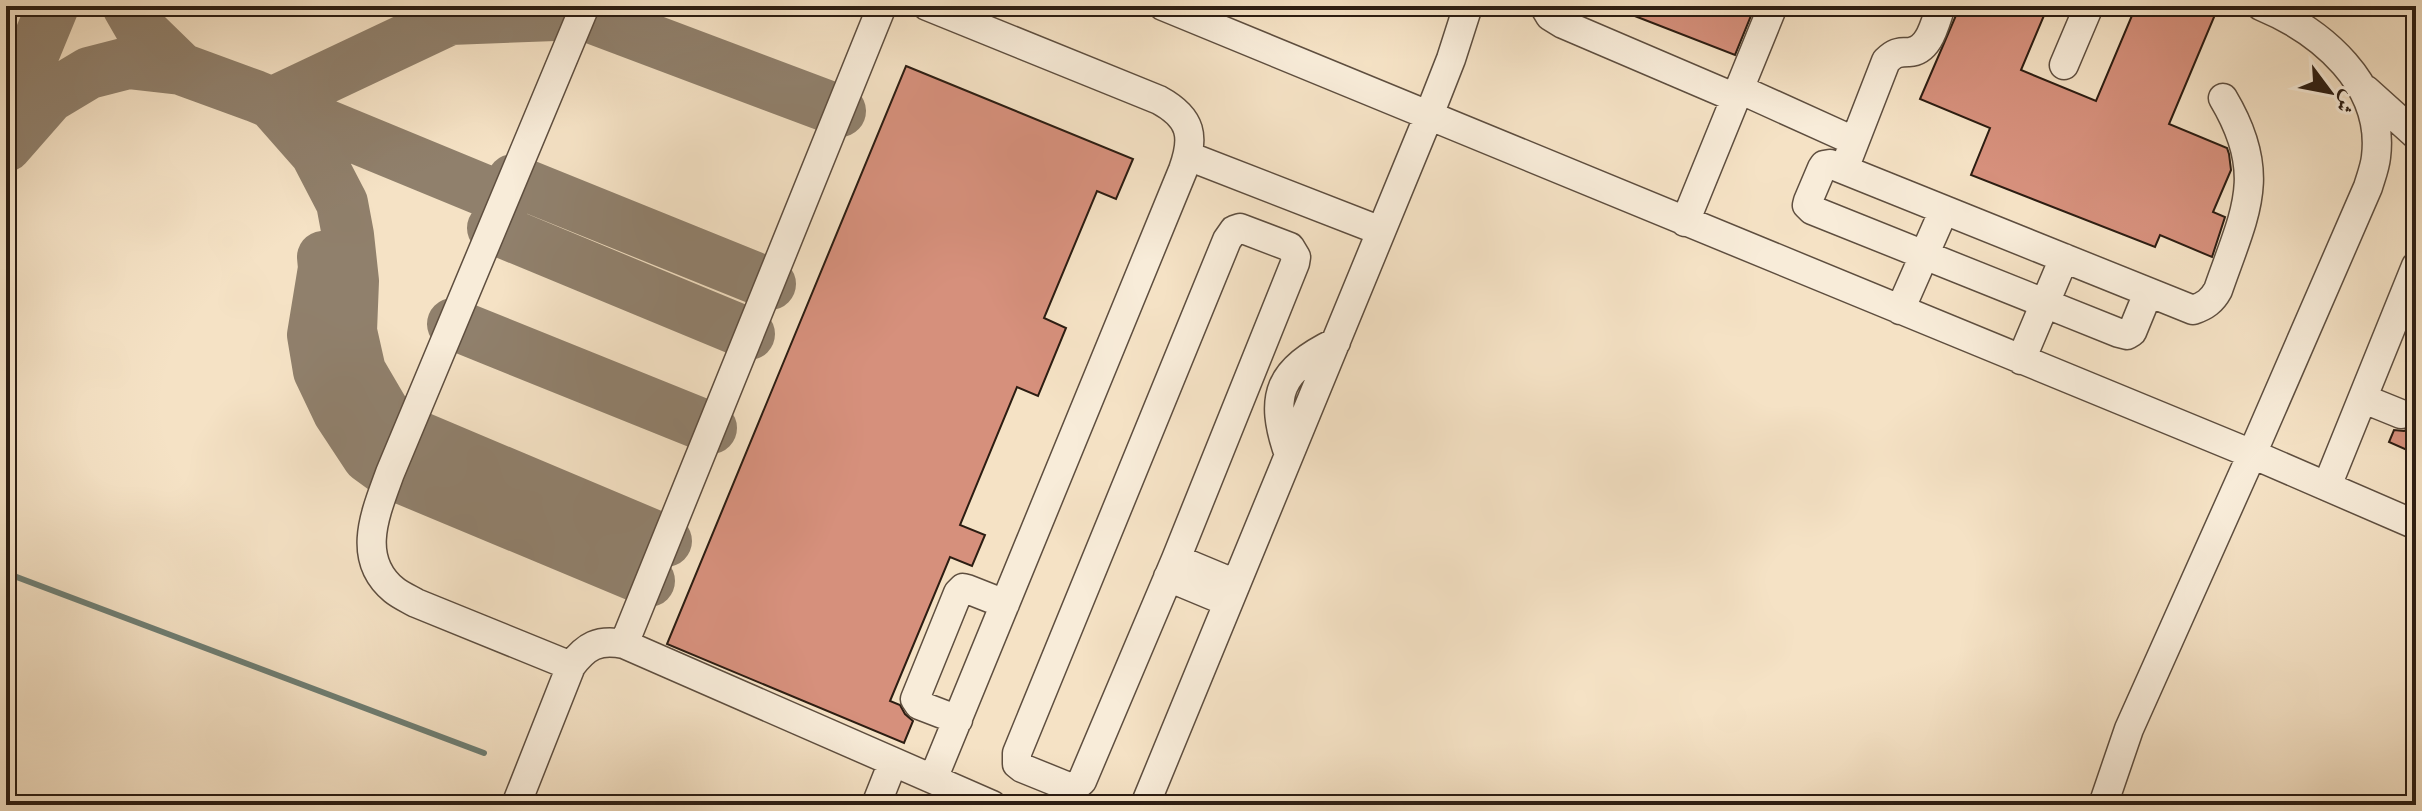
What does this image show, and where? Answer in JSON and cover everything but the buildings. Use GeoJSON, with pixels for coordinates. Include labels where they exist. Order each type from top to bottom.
{"type":"FeatureCollection","features":[{"type":"Feature","properties":{"kind":"lane"},"geometry":{"type":"LineString","coordinates":[[571,666],[416,603],[393,590],[377,568],[370,542],[374,516],[390,473],[585,6]]}},
{"type":"Feature","properties":{"kind":"lane"},"geometry":{"type":"LineString","coordinates":[[624,644],[882,6]]}},
{"type":"Feature","properties":{"kind":"lane"},"geometry":{"type":"LineString","coordinates":[[927,6],[1174,108],[1185,121],[1191,139],[1186,163],[933,779]]}},
{"type":"Feature","properties":{"kind":"lane"},"geometry":{"type":"LineString","coordinates":[[1145,805],[1429,115],[1468,6]]}},
{"type":"Feature","properties":{"kind":"lane"},"geometry":{"type":"LineString","coordinates":[[1544,6],[1550,16],[1563,24],[1854,141]]}},
{"type":"Feature","properties":{"kind":"lane"},"geometry":{"type":"LineString","coordinates":[[1685,222],[1773,6]]}},
{"type":"Feature","properties":{"kind":"lane"},"geometry":{"type":"LineString","coordinates":[[1844,169],[1886,61],[1892,54],[1919,49],[1925,43],[1941,6]]}},
{"type":"Feature","properties":{"kind":"lane"},"geometry":{"type":"LineString","coordinates":[[2064,65],[2089,6]]}},
{"type":"Feature","properties":{"kind":"lane"},"geometry":{"type":"LineString","coordinates":[[2261,6],[2281,14],[2315,35],[2342,59],[2361,86],[2416,135]]}},
{"type":"Feature","properties":{"kind":"lane"},"geometry":{"type":"LineString","coordinates":[[1172,8],[2252,454],[2416,525]]}},
{"type":"Feature","properties":{"kind":"lane"},"geometry":{"type":"LineString","coordinates":[[2103,805],[2129,729],[2368,187],[2376,156],[2374,119],[2361,86]]}},
{"type":"Feature","properties":{"kind":"lane"},"geometry":{"type":"LineString","coordinates":[[2148,293],[2136,326],[2127,335],[1809,208],[1808,201],[1824,165],[1830,164],[2193,310],[2213,300],[2218,290],[2245,212],[2250,183],[2247,152],[2238,124],[2223,98]]}},
{"type":"Feature","properties":{"kind":"lane"},"geometry":{"type":"LineString","coordinates":[[1186,163],[1378,238]]}},
{"type":"Feature","properties":{"kind":"lane"},"geometry":{"type":"LineString","coordinates":[[1900,310],[1944,210]]}},
{"type":"Feature","properties":{"kind":"lane"},"geometry":{"type":"LineString","coordinates":[[1246,228],[1290,247],[1296,257],[1295,263],[1172,568],[1079,785],[1069,787],[1017,764],[1017,753],[1227,240],[1234,230],[1246,228]]}},
{"type":"Feature","properties":{"kind":"lane"},"geometry":{"type":"LineString","coordinates":[[2021,360],[2064,258]]}},
{"type":"Feature","properties":{"kind":"lane"},"geometry":{"type":"LineString","coordinates":[[2327,486],[2414,279]]}},
{"type":"Feature","properties":{"kind":"lane"},"geometry":{"type":"LineString","coordinates":[[2364,399],[2401,414]]}},
{"type":"Feature","properties":{"kind":"lane"},"geometry":{"type":"LineString","coordinates":[[1172,568],[1232,593]]}},
{"type":"Feature","properties":{"kind":"lane"},"geometry":{"type":"LineString","coordinates":[[958,720],[919,705],[915,699],[958,593],[963,588],[1005,604]]}},
{"type":"Feature","properties":{"kind":"lane"},"geometry":{"type":"LineString","coordinates":[[516,805],[571,666],[581,652],[609,641],[624,644],[992,805]]}},
{"type":"Feature","properties":{"kind":"lane"},"geometry":{"type":"LineString","coordinates":[[876,805],[893,762]]}},
{"type":"Feature","properties":{"kind":"waterway"},"geometry":{"type":"LineString","coordinates":[[6,573],[484,753]]}},
{"type":"Feature","properties":{"kind":"taxiway"},"geometry":{"type":"LineString","coordinates":[[6,120],[53,6]]}},
{"type":"Feature","properties":{"kind":"taxiway"},"geometry":{"type":"LineString","coordinates":[[128,6],[143,32],[181,69],[255,96],[505,199]]}},
{"type":"Feature","properties":{"kind":"taxiway"},"geometry":{"type":"LineString","coordinates":[[666,541],[407,432],[384,412],[360,371],[351,331],[353,281],[342,203],[316,153],[272,103],[450,19],[582,14],[840,111]]}},
{"type":"Feature","properties":{"kind":"taxiway"},"geometry":{"type":"LineString","coordinates":[[6,146],[49,97],[89,73],[128,63],[181,69]]}},
{"type":"Feature","properties":{"kind":"taxiway"},"geometry":{"type":"LineString","coordinates":[[513,180],[770,284]]}},
{"type":"Feature","properties":{"kind":"taxiway"},"geometry":{"type":"LineString","coordinates":[[493,228],[749,334]]}},
{"type":"Feature","properties":{"kind":"taxiway"},"geometry":{"type":"LineString","coordinates":[[323,257],[313,335],[319,371],[339,413],[368,457],[390,473],[649,581]]}},
{"type":"Feature","properties":{"kind":"taxiway"},"geometry":{"type":"LineString","coordinates":[[453,324],[711,428]]}}]}
